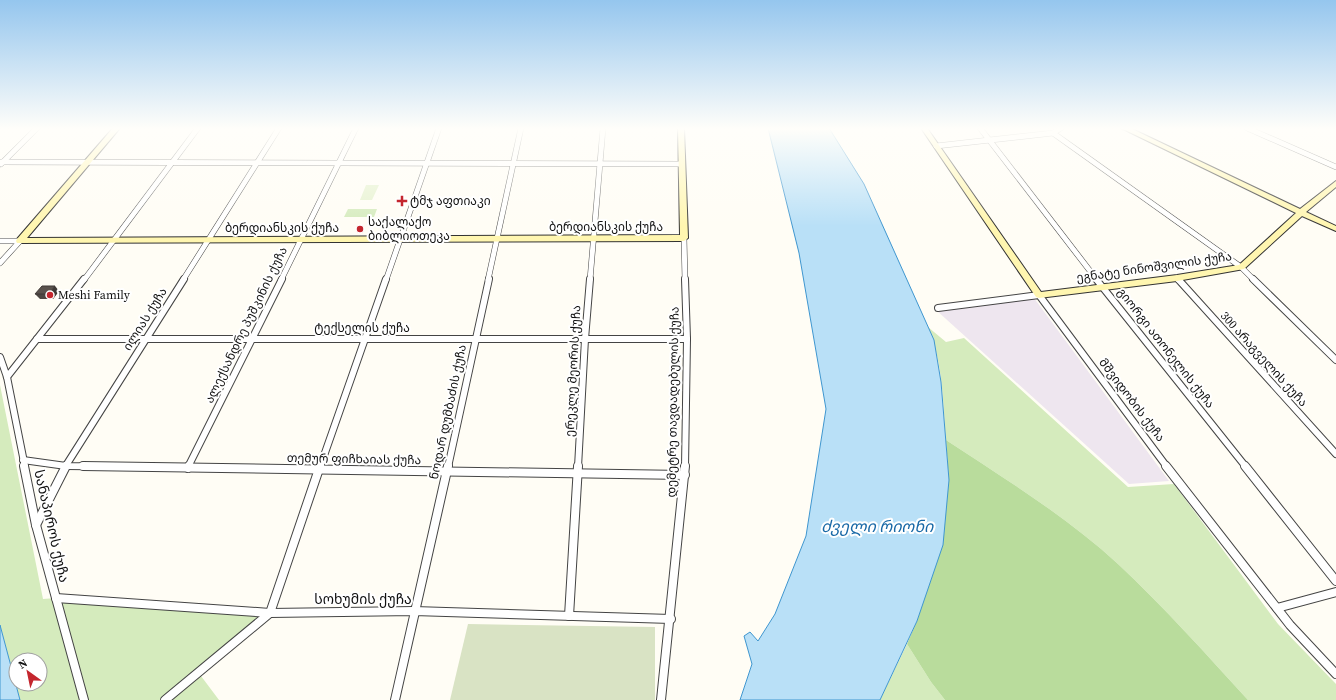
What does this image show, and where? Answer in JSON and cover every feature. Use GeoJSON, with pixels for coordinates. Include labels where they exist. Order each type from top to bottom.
{"type":"FeatureCollection","features":[{"type":"Feature","properties":{"kind":"street"},"geometry":{"type":"LineString","coordinates":[[0,263],[90,161]]}},
{"type":"Feature","properties":{"kind":"street","name":"ერეკლე მეორის ქუჩა"},"geometry":{"type":"LineString","coordinates":[[569,616],[585,339],[600,161]]}},
{"type":"Feature","properties":{"kind":"street","name":"დემეტრე თავდადებულის ქუჩა"},"geometry":{"type":"LineString","coordinates":[[661,700],[671,619],[685,475],[687,339],[682,161]]}},
{"type":"Feature","properties":{"kind":"street","name":"მშვიდობის ქუჩა"},"geometry":{"type":"LineString","coordinates":[[946,161],[1040,295],[1196,505],[1290,625],[1336,674]]}},
{"type":"Feature","properties":{"kind":"street","name":"გიორგი ათონელის ქუჩა"},"geometry":{"type":"LineString","coordinates":[[1006,161],[1103,287],[1336,581]]}},
{"type":"Feature","properties":{"kind":"street"},"geometry":{"type":"LineString","coordinates":[[1092,161],[1241,267],[1336,360]]}},
{"type":"Feature","properties":{"kind":"street"},"geometry":{"type":"LineString","coordinates":[[1193,161],[1336,229]]}},
{"type":"Feature","properties":{"kind":"street"},"geometry":{"type":"LineString","coordinates":[[1324,161],[1336,166]]}},
{"type":"Feature","properties":{"kind":"street"},"geometry":{"type":"LineString","coordinates":[[1,163],[682,164]]}},
{"type":"Feature","properties":{"kind":"street"},"geometry":{"type":"LineString","coordinates":[[7,378],[114,241],[172,163]]}},
{"type":"Feature","properties":{"kind":"street","name":"ილიას ქუჩა"},"geometry":{"type":"LineString","coordinates":[[36,525],[66,466],[257,163]]}},
{"type":"Feature","properties":{"kind":"street","name":"ალექსანდრე პუშკინის ქუჩა"},"geometry":{"type":"LineString","coordinates":[[188,468],[338,163]]}},
{"type":"Feature","properties":{"kind":"street"},"geometry":{"type":"LineString","coordinates":[[165,700],[270,613],[427,163]]}},
{"type":"Feature","properties":{"kind":"street","name":"ნოდარ დუმბაძის ქუჩა"},"geometry":{"type":"LineString","coordinates":[[395,700],[414,611],[447,472],[513,163]]}},
{"type":"Feature","properties":{"kind":"street","name":"ეგნატე ნინოშვილის ქუჩა"},"geometry":{"type":"LineString","coordinates":[[1040,295],[1176,278],[1241,267],[1301,212],[1336,183]]}},
{"type":"Feature","properties":{"kind":"street","name":"ბერდიანსკის ქუჩა"},"geometry":{"type":"LineString","coordinates":[[0,241],[684,238]]}},
{"type":"Feature","properties":{"kind":"street","name":"300 არაგველის ქუჩა"},"geometry":{"type":"LineString","coordinates":[[1176,278],[1336,454]]}},
{"type":"Feature","properties":{"kind":"street"},"geometry":{"type":"LineString","coordinates":[[938,308],[1040,295]]}},
{"type":"Feature","properties":{"kind":"street","name":"ტექსელის ქუჩა"},"geometry":{"type":"LineString","coordinates":[[37,339],[687,339]]}},
{"type":"Feature","properties":{"kind":"street","name":"სანაპიროს ქუჩა"},"geometry":{"type":"LineString","coordinates":[[0,357],[7,378],[36,525],[84,700]]}},
{"type":"Feature","properties":{"kind":"street","name":"თემურ ფიჩხაიას ქუჩა"},"geometry":{"type":"LineString","coordinates":[[23,460],[66,466],[685,475]]}},
{"type":"Feature","properties":{"kind":"street"},"geometry":{"type":"LineString","coordinates":[[1276,608],[1336,592]]}},
{"type":"Feature","properties":{"kind":"street","name":"სოხუმის ქუჩა"},"geometry":{"type":"LineString","coordinates":[[56,598],[270,613],[414,611],[671,619]]}},
{"type":"Feature","properties":{"kind":"shaded area"},"geometry":{"type":"Polygon","coordinates":[[[1034,298],[1169,481],[1129,484],[936,310],[1034,298]]]}},
{"type":"Feature","properties":{"kind":"green space"},"geometry":{"type":"Polygon","coordinates":[[[366,185],[379,185],[372,200],[360,200],[366,185]]]}},
{"type":"Feature","properties":{"kind":"green space"},"geometry":{"type":"Polygon","coordinates":[[[348,209],[377,209],[374,217],[344,217],[348,209]]]}},
{"type":"Feature","properties":{"kind":"green space"},"geometry":{"type":"Polygon","coordinates":[[[928,327],[946,342],[964,338],[1128,487],[1174,484],[1278,624],[1336,684],[1336,700],[1248,700],[1152,597],[1098,546],[1035,499],[946,440],[943,397],[937,354],[928,327]]]}},
{"type":"Feature","properties":{"kind":"green space"},"geometry":{"type":"Polygon","coordinates":[[[0,385],[43,599],[56,598],[270,613],[198,672],[219,700],[20,700],[18,692],[48,692],[48,652],[8,652],[8,655],[0,625],[0,385]]]}},
{"type":"Feature","properties":{"kind":"green space"},"geometry":{"type":"Polygon","coordinates":[[[946,440],[1035,499],[1098,546],[1152,597],[1248,700],[945,700],[931,682],[907,644],[917,621],[949,480],[946,440]]]}},
{"type":"Feature","properties":{"kind":"green space"},"geometry":{"type":"Polygon","coordinates":[[[468,624],[655,627],[655,700],[450,700],[468,624]]]}},
{"type":"Feature","properties":{"kind":"green space"},"geometry":{"type":"Polygon","coordinates":[[[907,644],[931,682],[945,700],[880,700],[907,644]]]}},
{"type":"Feature","properties":{"kind":"water","name":"ძველი რიონი"},"geometry":{"type":"Polygon","coordinates":[[[776,161],[849,161],[864,184],[934,340],[941,382],[949,480],[943,545],[917,621],[880,700],[740,700],[752,664],[744,636],[750,632],[758,641],[775,614],[806,536],[826,409],[799,253],[776,161]]]}},
{"type":"Feature","properties":{"kind":"water"},"geometry":{"type":"Polygon","coordinates":[[[0,625],[8,655],[8,692],[18,692],[20,700],[0,700],[0,625]]]}},
{"type":"Feature","properties":{"kind":"building"},"geometry":{"type":"Polygon","coordinates":[[[42,286],[55,286],[48,294],[35,294],[42,286]]]}},
{"type":"Feature","properties":{"kind":"place","name":"ტმჯ აფთიაკი"},"geometry":{"type":"Point","coordinates":[402,201]}},
{"type":"Feature","properties":{"kind":"place","name":"საქალაქო ბიბლიოთეკა"},"geometry":{"type":"Point","coordinates":[360,229]}},
{"type":"Feature","properties":{"kind":"place","name":"Meshi Family"},"geometry":{"type":"Point","coordinates":[50,295]}}]}
